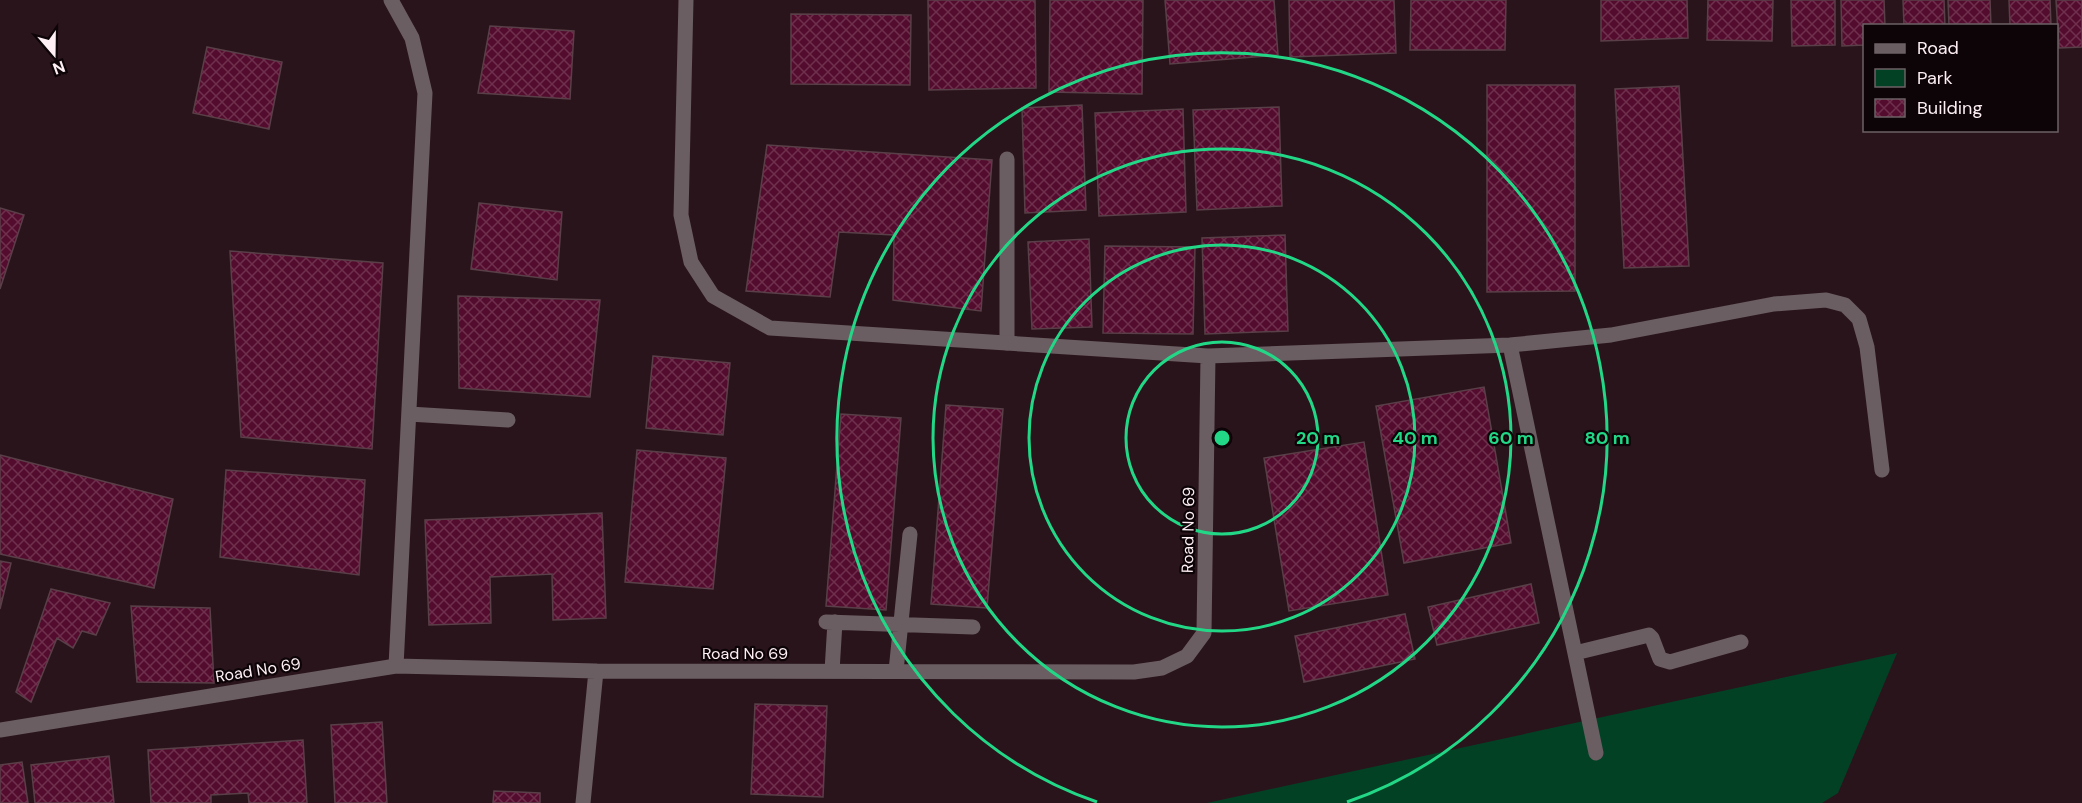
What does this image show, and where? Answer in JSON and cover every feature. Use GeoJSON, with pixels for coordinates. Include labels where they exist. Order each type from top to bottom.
{"type":"FeatureCollection","features":[{"type":"Feature","properties":{"kind":"street"},"geometry":{"type":"LineString","coordinates":[[392,0],[412,38],[424,93],[396,666]]}},
{"type":"Feature","properties":{"kind":"street"},"geometry":{"type":"LineString","coordinates":[[686,0],[681,215],[691,262],[713,296],[770,328],[1208,356],[1510,345],[1611,335],[1774,304],[1826,300],[1845,305],[1859,319],[1867,347],[1882,470]]}},
{"type":"Feature","properties":{"kind":"street"},"geometry":{"type":"LineString","coordinates":[[1007,159],[1007,343]]}},
{"type":"Feature","properties":{"kind":"street"},"geometry":{"type":"LineString","coordinates":[[1510,345],[1596,753]]}},
{"type":"Feature","properties":{"kind":"street","name":"Road No 69"},"geometry":{"type":"LineString","coordinates":[[0,730],[396,666],[596,671],[1134,672],[1162,668],[1187,656],[1204,633],[1208,356]]}},
{"type":"Feature","properties":{"kind":"street"},"geometry":{"type":"LineString","coordinates":[[409,414],[508,420]]}},
{"type":"Feature","properties":{"kind":"street"},"geometry":{"type":"LineString","coordinates":[[896,671],[910,534]]}},
{"type":"Feature","properties":{"kind":"street"},"geometry":{"type":"LineString","coordinates":[[832,671],[830,622],[973,627]]}},
{"type":"Feature","properties":{"kind":"street"},"geometry":{"type":"LineString","coordinates":[[1575,653],[1649,634],[1660,659],[1670,662],[1741,642]]}},
{"type":"Feature","properties":{"kind":"street"},"geometry":{"type":"LineString","coordinates":[[583,803],[596,671]]}},
{"type":"Feature","properties":{"kind":"green space"},"geometry":{"type":"Polygon","coordinates":[[[1897,653],[1838,793],[1822,803],[1207,803],[1897,653]]]}},
{"type":"Feature","properties":{"kind":"building"},"geometry":{"type":"Polygon","coordinates":[[[928,0],[1035,0],[1036,88],[929,90],[928,0]]]}},
{"type":"Feature","properties":{"kind":"building"},"geometry":{"type":"Polygon","coordinates":[[[1050,0],[1143,0],[1142,94],[1049,92],[1050,0]]]}},
{"type":"Feature","properties":{"kind":"building"},"geometry":{"type":"Polygon","coordinates":[[[1165,0],[1274,0],[1278,55],[1170,64],[1165,0]]]}},
{"type":"Feature","properties":{"kind":"building"},"geometry":{"type":"Polygon","coordinates":[[[1289,0],[1394,0],[1396,53],[1290,57],[1289,0]]]}},
{"type":"Feature","properties":{"kind":"building"},"geometry":{"type":"Polygon","coordinates":[[[1411,0],[1506,0],[1505,50],[1410,50],[1411,0]]]}},
{"type":"Feature","properties":{"kind":"building"},"geometry":{"type":"Polygon","coordinates":[[[1601,0],[1687,0],[1688,38],[1601,41],[1601,0]]]}},
{"type":"Feature","properties":{"kind":"building"},"geometry":{"type":"Polygon","coordinates":[[[1708,0],[1773,0],[1772,41],[1707,40],[1708,0]]]}},
{"type":"Feature","properties":{"kind":"building"},"geometry":{"type":"Polygon","coordinates":[[[1791,0],[1835,0],[1835,45],[1792,46],[1791,0]]]}},
{"type":"Feature","properties":{"kind":"building"},"geometry":{"type":"Polygon","coordinates":[[[1841,0],[1884,0],[1885,24],[1863,24],[1863,45],[1842,46],[1841,0]]]}},
{"type":"Feature","properties":{"kind":"building"},"geometry":{"type":"Polygon","coordinates":[[[1903,0],[1944,0],[1945,24],[1904,24],[1903,0]]]}},
{"type":"Feature","properties":{"kind":"building"},"geometry":{"type":"Polygon","coordinates":[[[1948,0],[1990,0],[1991,24],[1949,24],[1948,0]]]}},
{"type":"Feature","properties":{"kind":"building"},"geometry":{"type":"Polygon","coordinates":[[[2009,0],[2050,0],[2051,24],[2010,24],[2009,0]]]}},
{"type":"Feature","properties":{"kind":"building"},"geometry":{"type":"Polygon","coordinates":[[[2056,0],[2082,0],[2082,47],[2059,48],[2056,0]]]}},
{"type":"Feature","properties":{"kind":"building"},"geometry":{"type":"Polygon","coordinates":[[[791,14],[911,15],[910,85],[791,84],[791,14]]]}},
{"type":"Feature","properties":{"kind":"building"},"geometry":{"type":"Polygon","coordinates":[[[490,26],[574,31],[570,99],[478,93],[490,26]]]}},
{"type":"Feature","properties":{"kind":"building"},"geometry":{"type":"Polygon","coordinates":[[[207,47],[282,62],[269,129],[193,113],[207,47]]]}},
{"type":"Feature","properties":{"kind":"building"},"geometry":{"type":"Polygon","coordinates":[[[1487,85],[1575,85],[1575,291],[1487,292],[1487,85]]]}},
{"type":"Feature","properties":{"kind":"building"},"geometry":{"type":"Polygon","coordinates":[[[1679,86],[1689,266],[1624,268],[1615,89],[1679,86]]]}},
{"type":"Feature","properties":{"kind":"building"},"geometry":{"type":"Polygon","coordinates":[[[1082,105],[1086,210],[1025,213],[1022,108],[1082,105]]]}},
{"type":"Feature","properties":{"kind":"building"},"geometry":{"type":"Polygon","coordinates":[[[1279,107],[1282,206],[1197,210],[1193,110],[1279,107]]]}},
{"type":"Feature","properties":{"kind":"building"},"geometry":{"type":"Polygon","coordinates":[[[1183,109],[1186,212],[1099,216],[1095,113],[1183,109]]]}},
{"type":"Feature","properties":{"kind":"building"},"geometry":{"type":"Polygon","coordinates":[[[767,145],[992,160],[981,311],[893,300],[894,235],[839,232],[830,297],[746,291],[767,145]]]}},
{"type":"Feature","properties":{"kind":"building"},"geometry":{"type":"Polygon","coordinates":[[[479,203],[562,212],[557,280],[471,269],[479,203]]]}},
{"type":"Feature","properties":{"kind":"building"},"geometry":{"type":"Polygon","coordinates":[[[0,208],[24,215],[0,289],[0,208]]]}},
{"type":"Feature","properties":{"kind":"building"},"geometry":{"type":"Polygon","coordinates":[[[1285,235],[1288,331],[1205,334],[1202,238],[1285,235]]]}},
{"type":"Feature","properties":{"kind":"building"},"geometry":{"type":"Polygon","coordinates":[[[1089,239],[1092,327],[1032,329],[1028,242],[1089,239]]]}},
{"type":"Feature","properties":{"kind":"building"},"geometry":{"type":"Polygon","coordinates":[[[1105,246],[1195,247],[1193,334],[1103,333],[1105,246]]]}},
{"type":"Feature","properties":{"kind":"building"},"geometry":{"type":"Polygon","coordinates":[[[230,251],[383,263],[372,449],[241,437],[230,251]]]}},
{"type":"Feature","properties":{"kind":"building"},"geometry":{"type":"Polygon","coordinates":[[[458,296],[600,300],[590,397],[459,388],[458,296]]]}},
{"type":"Feature","properties":{"kind":"building"},"geometry":{"type":"Polygon","coordinates":[[[653,356],[730,363],[723,435],[646,428],[653,356]]]}},
{"type":"Feature","properties":{"kind":"building"},"geometry":{"type":"Polygon","coordinates":[[[1484,387],[1511,543],[1404,563],[1376,406],[1484,387]]]}},
{"type":"Feature","properties":{"kind":"building"},"geometry":{"type":"Polygon","coordinates":[[[946,405],[1003,409],[987,608],[931,604],[946,405]]]}},
{"type":"Feature","properties":{"kind":"building"},"geometry":{"type":"Polygon","coordinates":[[[841,414],[901,418],[886,610],[826,606],[841,414]]]}},
{"type":"Feature","properties":{"kind":"building"},"geometry":{"type":"Polygon","coordinates":[[[1364,442],[1388,595],[1289,611],[1264,458],[1364,442]]]}},
{"type":"Feature","properties":{"kind":"building"},"geometry":{"type":"Polygon","coordinates":[[[637,450],[726,458],[713,589],[625,582],[637,450]]]}},
{"type":"Feature","properties":{"kind":"building"},"geometry":{"type":"Polygon","coordinates":[[[0,455],[173,499],[154,588],[0,554],[0,455]]]}},
{"type":"Feature","properties":{"kind":"building"},"geometry":{"type":"Polygon","coordinates":[[[226,470],[365,480],[359,575],[220,557],[226,470]]]}},
{"type":"Feature","properties":{"kind":"building"},"geometry":{"type":"Polygon","coordinates":[[[602,513],[606,618],[553,620],[552,574],[490,577],[491,623],[429,625],[425,520],[602,513]]]}},
{"type":"Feature","properties":{"kind":"building"},"geometry":{"type":"Polygon","coordinates":[[[0,561],[11,563],[0,609],[0,561]]]}},
{"type":"Feature","properties":{"kind":"building"},"geometry":{"type":"Polygon","coordinates":[[[1531,584],[1539,623],[1437,645],[1428,607],[1531,584]]]}},
{"type":"Feature","properties":{"kind":"building"},"geometry":{"type":"Polygon","coordinates":[[[51,589],[110,603],[96,635],[82,631],[73,648],[57,638],[31,702],[16,692],[51,589]]]}},
{"type":"Feature","properties":{"kind":"building"},"geometry":{"type":"Polygon","coordinates":[[[131,606],[210,608],[214,683],[137,682],[131,606]]]}},
{"type":"Feature","properties":{"kind":"building"},"geometry":{"type":"Polygon","coordinates":[[[1405,614],[1415,659],[1304,682],[1295,636],[1405,614]]]}},
{"type":"Feature","properties":{"kind":"building"},"geometry":{"type":"Polygon","coordinates":[[[755,704],[827,706],[823,797],[751,794],[755,704]]]}},
{"type":"Feature","properties":{"kind":"building"},"geometry":{"type":"Polygon","coordinates":[[[382,722],[387,803],[335,803],[331,725],[382,722]]]}},
{"type":"Feature","properties":{"kind":"building"},"geometry":{"type":"Polygon","coordinates":[[[303,740],[307,803],[249,803],[248,793],[211,795],[211,803],[151,803],[148,750],[303,740]]]}},
{"type":"Feature","properties":{"kind":"building"},"geometry":{"type":"Polygon","coordinates":[[[109,756],[114,803],[35,803],[31,765],[109,756]]]}},
{"type":"Feature","properties":{"kind":"building"},"geometry":{"type":"Polygon","coordinates":[[[22,762],[28,803],[0,803],[0,765],[22,762]]]}},
{"type":"Feature","properties":{"kind":"building"},"geometry":{"type":"Polygon","coordinates":[[[494,791],[540,793],[540,803],[493,803],[494,791]]]}}]}
